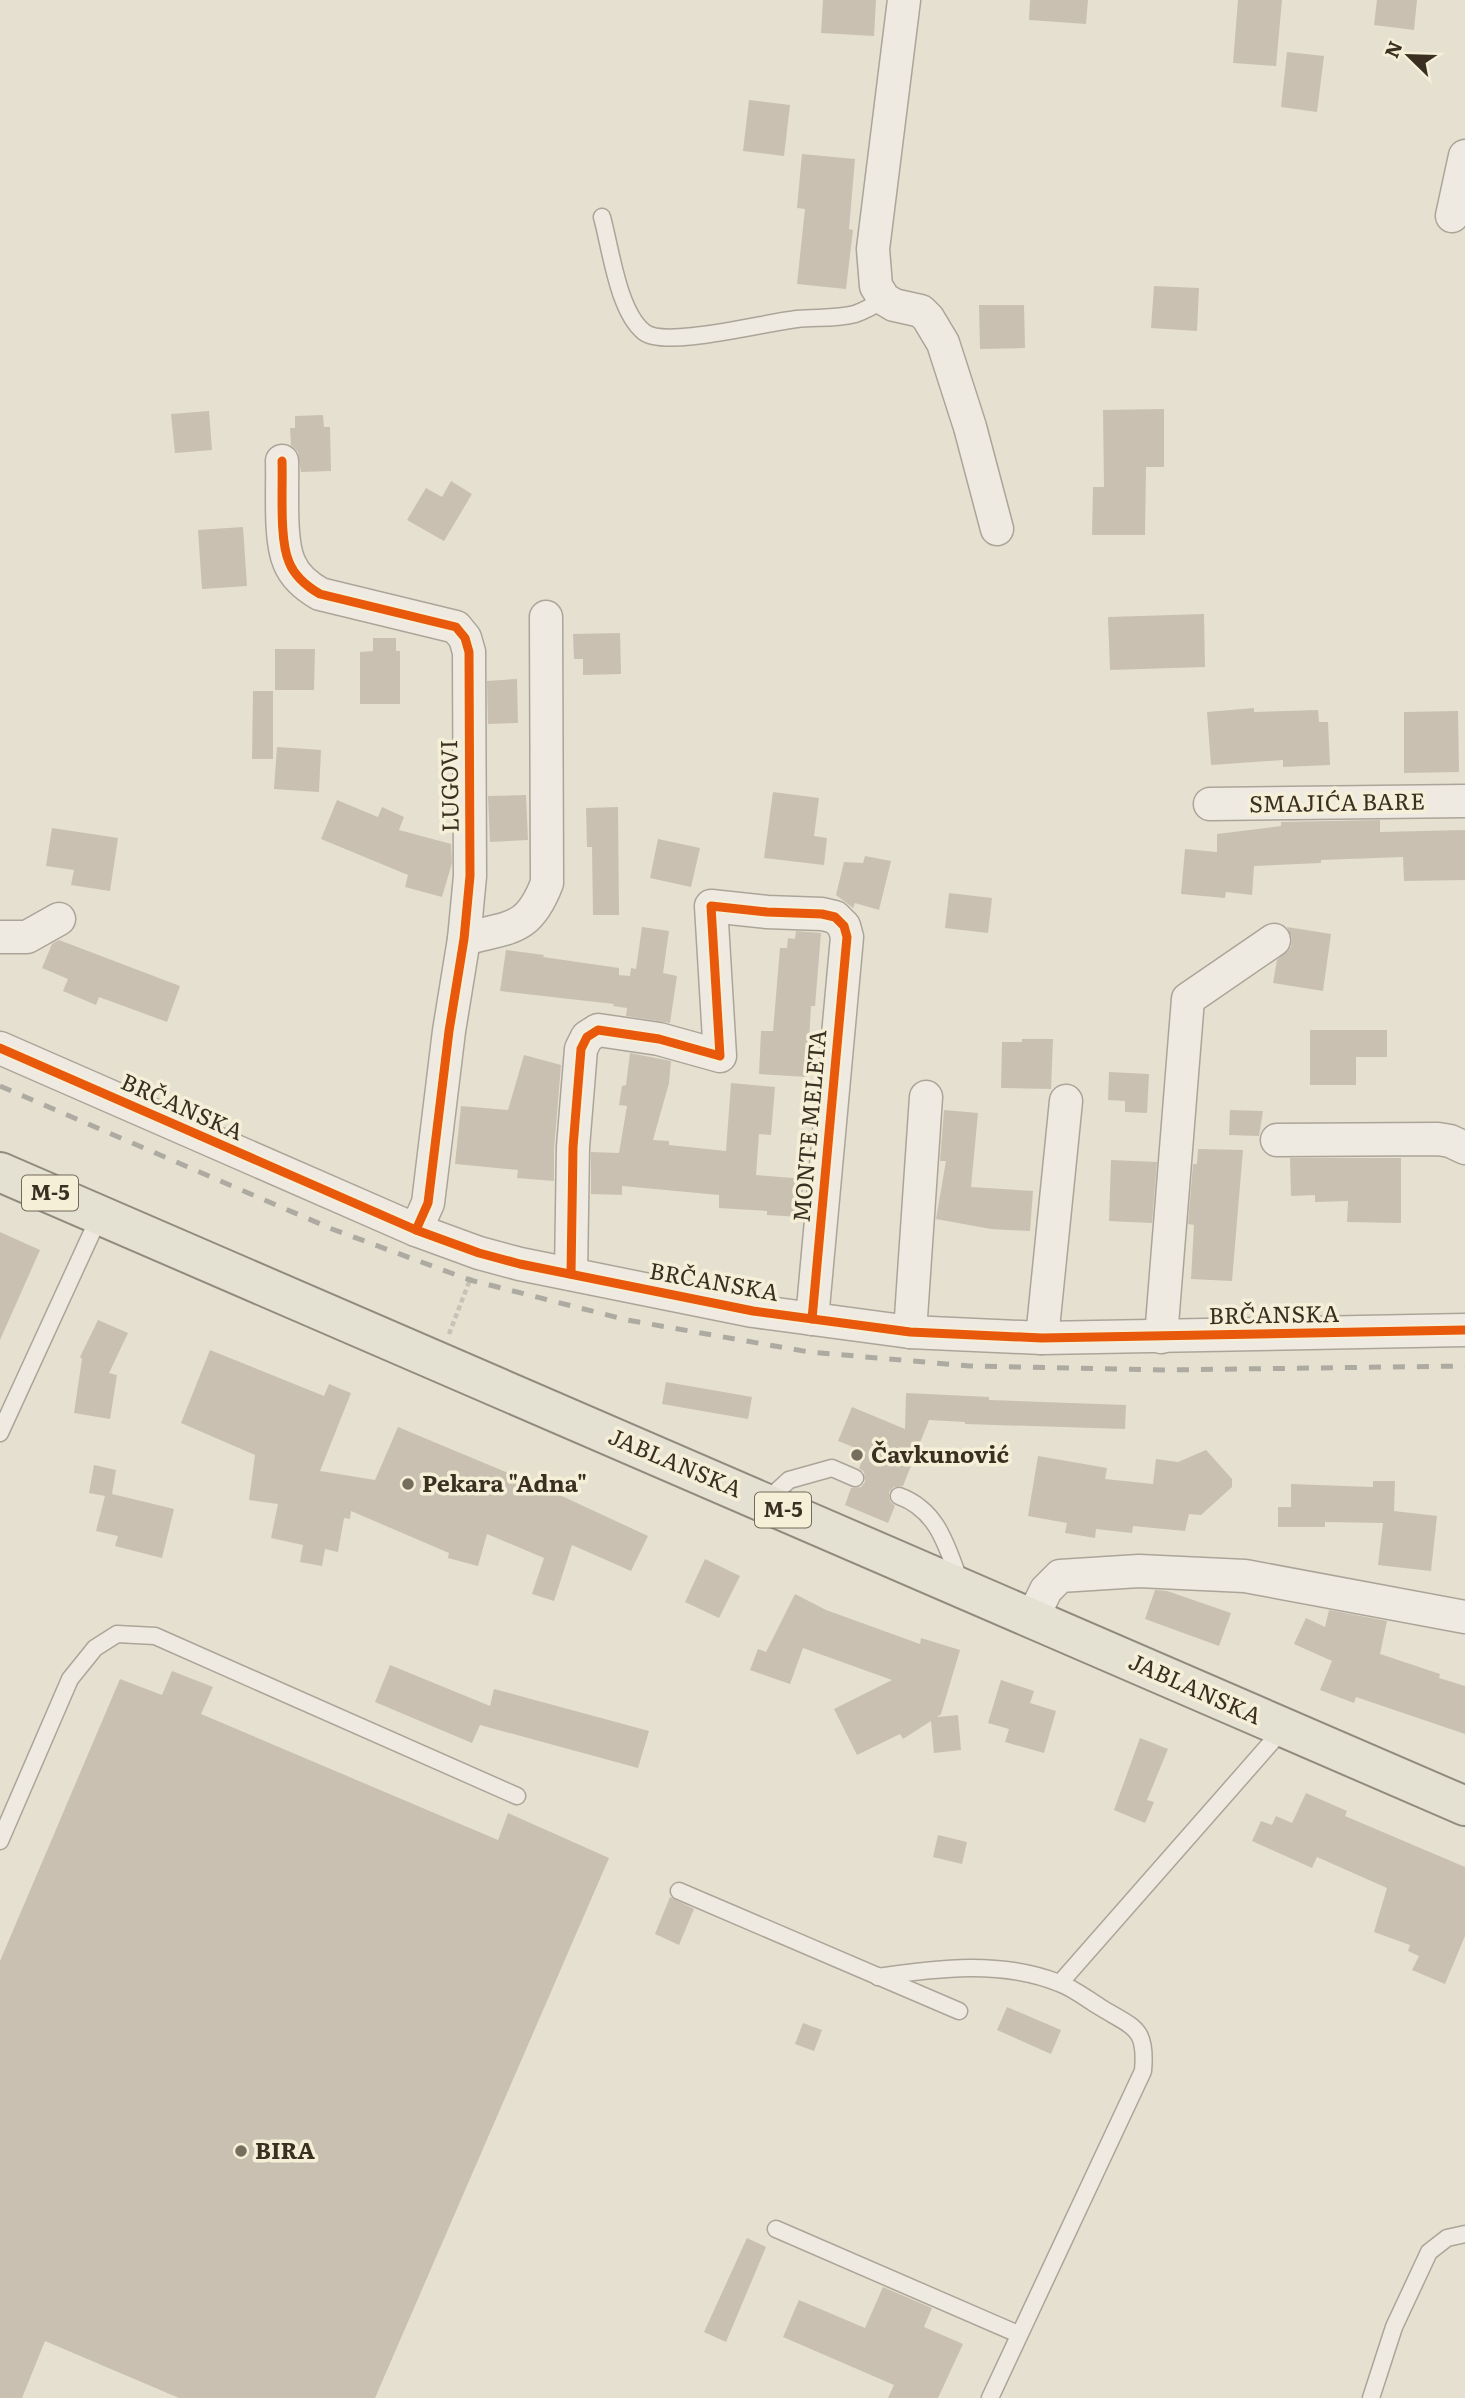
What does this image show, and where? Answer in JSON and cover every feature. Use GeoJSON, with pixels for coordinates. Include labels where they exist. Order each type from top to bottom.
{"type":"FeatureCollection","features":[{"type":"Feature","properties":{"kind":"main road","name":"JABLANSKA"},"geometry":{"type":"LineString","coordinates":[[0,1172],[1465,1806]]}},
{"type":"Feature","properties":{"kind":"street"},"geometry":{"type":"LineString","coordinates":[[904,0],[873,249],[876,286],[884,299],[894,305],[921,311],[943,343],[970,427],[997,529]]}},
{"type":"Feature","properties":{"kind":"street"},"geometry":{"type":"LineString","coordinates":[[1452,216],[1465,156]]}},
{"type":"Feature","properties":{"kind":"street","name":"LUGOVI"},"geometry":{"type":"LineString","coordinates":[[282,461],[285,548],[296,575],[320,594],[456,627],[465,638],[469,652],[470,876],[428,1203],[416,1230]]}},
{"type":"Feature","properties":{"kind":"street"},"geometry":{"type":"LineString","coordinates":[[464,939],[522,923],[538,907],[547,883],[546,617]]}},
{"type":"Feature","properties":{"kind":"street","name":"SMAJIĆA BARE"},"geometry":{"type":"LineString","coordinates":[[1210,804],[1465,801]]}},
{"type":"Feature","properties":{"kind":"street","name":"MONTE MELETA"},"geometry":{"type":"LineString","coordinates":[[571,1274],[573,1147],[581,1049],[587,1037],[598,1030],[659,1039],[720,1056],[711,906],[822,914],[835,917],[844,926],[847,937],[812,1319]]}},
{"type":"Feature","properties":{"kind":"street"},"geometry":{"type":"LineString","coordinates":[[0,937],[27,937],[59,919]]}},
{"type":"Feature","properties":{"kind":"street"},"geometry":{"type":"LineString","coordinates":[[1161,1337],[1188,999],[1273,940]]}},
{"type":"Feature","properties":{"kind":"street","name":"BRČANSKA"},"geometry":{"type":"LineString","coordinates":[[0,1048],[416,1230],[479,1253],[753,1311],[909,1332],[1042,1338],[1465,1330]]}},
{"type":"Feature","properties":{"kind":"street"},"geometry":{"type":"LineString","coordinates":[[909,1332],[926,1097]]}},
{"type":"Feature","properties":{"kind":"street"},"geometry":{"type":"LineString","coordinates":[[1042,1338],[1066,1101]]}},
{"type":"Feature","properties":{"kind":"street"},"geometry":{"type":"LineString","coordinates":[[1277,1140],[1438,1139],[1465,1148]]}},
{"type":"Feature","properties":{"kind":"street"},"geometry":{"type":"LineString","coordinates":[[1032,1617],[1046,1590],[1060,1576],[1139,1571],[1245,1576],[1465,1617]]}},
{"type":"Feature","properties":{"kind":"lane"},"geometry":{"type":"LineString","coordinates":[[602,218],[624,299],[633,320],[646,334],[660,338],[853,314],[884,299]]}},
{"type":"Feature","properties":{"kind":"lane"},"geometry":{"type":"LineString","coordinates":[[0,1433],[100,1215]]}},
{"type":"Feature","properties":{"kind":"lane"},"geometry":{"type":"LineString","coordinates":[[765,1502],[789,1480],[832,1468],[855,1478]]}},
{"type":"Feature","properties":{"kind":"lane"},"geometry":{"type":"LineString","coordinates":[[899,1496],[917,1503],[942,1534],[962,1588]]}},
{"type":"Feature","properties":{"kind":"lane"},"geometry":{"type":"LineString","coordinates":[[0,1841],[70,1679],[96,1648],[117,1634],[155,1636],[517,1796]]}},
{"type":"Feature","properties":{"kind":"lane"},"geometry":{"type":"LineString","coordinates":[[1060,1983],[1284,1728]]}},
{"type":"Feature","properties":{"kind":"lane"},"geometry":{"type":"LineString","coordinates":[[679,1891],[959,2011]]}},
{"type":"Feature","properties":{"kind":"lane"},"geometry":{"type":"LineString","coordinates":[[878,1977],[975,1968],[1025,1973],[1060,1983],[1138,2031],[1146,2047],[1143,2071],[990,2398]]}},
{"type":"Feature","properties":{"kind":"lane"},"geometry":{"type":"LineString","coordinates":[[776,2229],[1018,2334]]}},
{"type":"Feature","properties":{"kind":"lane"},"geometry":{"type":"LineString","coordinates":[[1371,2398],[1394,2327],[1429,2252],[1447,2238],[1465,2234]]}},
{"type":"Feature","properties":{"kind":"path"},"geometry":{"type":"LineString","coordinates":[[438,1361],[479,1253]]}},
{"type":"Feature","properties":{"kind":"building"},"geometry":{"type":"Polygon","coordinates":[[[823,0],[876,0],[874,36],[821,33],[823,0]]]}},
{"type":"Feature","properties":{"kind":"building"},"geometry":{"type":"Polygon","coordinates":[[[1030,0],[1088,0],[1086,24],[1029,20],[1030,0]]]}},
{"type":"Feature","properties":{"kind":"building"},"geometry":{"type":"Polygon","coordinates":[[[1238,0],[1282,0],[1276,66],[1233,63],[1238,0]]]}},
{"type":"Feature","properties":{"kind":"building"},"geometry":{"type":"Polygon","coordinates":[[[1377,0],[1417,0],[1414,30],[1374,25],[1377,0]]]}},
{"type":"Feature","properties":{"kind":"building"},"geometry":{"type":"Polygon","coordinates":[[[1287,52],[1324,56],[1317,112],[1281,107],[1287,52]]]}},
{"type":"Feature","properties":{"kind":"building"},"geometry":{"type":"Polygon","coordinates":[[[749,100],[790,105],[784,156],[743,151],[749,100]]]}},
{"type":"Feature","properties":{"kind":"building"},"geometry":{"type":"Polygon","coordinates":[[[802,154],[855,159],[849,229],[853,230],[846,289],[797,284],[805,209],[797,208],[802,154]]]}},
{"type":"Feature","properties":{"kind":"building"},"geometry":{"type":"Polygon","coordinates":[[[1154,286],[1199,288],[1197,331],[1151,328],[1154,286]]]}},
{"type":"Feature","properties":{"kind":"building"},"geometry":{"type":"Polygon","coordinates":[[[979,305],[1024,305],[1025,348],[980,349],[979,305]]]}},
{"type":"Feature","properties":{"kind":"building"},"geometry":{"type":"Polygon","coordinates":[[[1164,409],[1164,467],[1146,467],[1145,535],[1092,535],[1093,487],[1104,487],[1103,410],[1164,409]]]}},
{"type":"Feature","properties":{"kind":"building"},"geometry":{"type":"Polygon","coordinates":[[[209,411],[212,450],[175,453],[171,414],[209,411]]]}},
{"type":"Feature","properties":{"kind":"building"},"geometry":{"type":"Polygon","coordinates":[[[323,415],[324,427],[330,427],[331,471],[301,472],[298,452],[291,445],[290,428],[295,428],[295,416],[323,415]]]}},
{"type":"Feature","properties":{"kind":"building"},"geometry":{"type":"Polygon","coordinates":[[[451,481],[472,494],[444,541],[407,520],[426,488],[442,497],[451,481]]]}},
{"type":"Feature","properties":{"kind":"building"},"geometry":{"type":"Polygon","coordinates":[[[243,527],[247,586],[202,589],[198,530],[243,527]]]}},
{"type":"Feature","properties":{"kind":"building"},"geometry":{"type":"Polygon","coordinates":[[[1204,614],[1205,667],[1110,670],[1108,617],[1204,614]]]}},
{"type":"Feature","properties":{"kind":"building"},"geometry":{"type":"Polygon","coordinates":[[[620,633],[621,674],[583,675],[583,659],[574,659],[573,634],[620,633]]]}},
{"type":"Feature","properties":{"kind":"building"},"geometry":{"type":"Polygon","coordinates":[[[373,638],[396,638],[396,651],[400,651],[400,704],[360,704],[360,652],[373,651],[373,638]]]}},
{"type":"Feature","properties":{"kind":"building"},"geometry":{"type":"Polygon","coordinates":[[[275,649],[315,649],[314,690],[275,690],[275,649]]]}},
{"type":"Feature","properties":{"kind":"building"},"geometry":{"type":"Polygon","coordinates":[[[517,679],[518,723],[488,724],[487,681],[517,679]]]}},
{"type":"Feature","properties":{"kind":"building"},"geometry":{"type":"Polygon","coordinates":[[[253,691],[273,691],[273,759],[252,759],[253,691]]]}},
{"type":"Feature","properties":{"kind":"building"},"geometry":{"type":"Polygon","coordinates":[[[1254,708],[1254,712],[1318,710],[1319,722],[1328,722],[1330,765],[1283,767],[1283,760],[1211,765],[1207,712],[1254,708]]]}},
{"type":"Feature","properties":{"kind":"building"},"geometry":{"type":"Polygon","coordinates":[[[1458,711],[1459,772],[1404,773],[1404,712],[1458,711]]]}},
{"type":"Feature","properties":{"kind":"building"},"geometry":{"type":"Polygon","coordinates":[[[277,747],[321,750],[319,792],[274,789],[277,747]]]}},
{"type":"Feature","properties":{"kind":"building"},"geometry":{"type":"Polygon","coordinates":[[[773,792],[819,798],[814,836],[827,838],[824,865],[764,858],[773,792]]]}},
{"type":"Feature","properties":{"kind":"building"},"geometry":{"type":"Polygon","coordinates":[[[526,795],[528,840],[490,842],[488,796],[526,795]]]}},
{"type":"Feature","properties":{"kind":"building"},"geometry":{"type":"Polygon","coordinates":[[[337,800],[378,817],[382,807],[404,817],[399,830],[451,844],[452,863],[442,897],[405,887],[408,875],[321,839],[337,800]]]}},
{"type":"Feature","properties":{"kind":"building"},"geometry":{"type":"Polygon","coordinates":[[[618,807],[619,915],[593,915],[592,847],[587,847],[586,808],[618,807]]]}},
{"type":"Feature","properties":{"kind":"building"},"geometry":{"type":"Polygon","coordinates":[[[1380,820],[1380,832],[1465,830],[1465,880],[1404,881],[1403,857],[1321,860],[1321,863],[1254,866],[1252,895],[1226,892],[1225,898],[1181,894],[1185,849],[1217,852],[1217,834],[1281,826],[1281,822],[1380,820]]]}},
{"type":"Feature","properties":{"kind":"building"},"geometry":{"type":"Polygon","coordinates":[[[52,828],[118,838],[110,891],[71,885],[74,870],[46,866],[52,828]]]}},
{"type":"Feature","properties":{"kind":"building"},"geometry":{"type":"Polygon","coordinates":[[[658,839],[700,848],[691,887],[650,878],[658,839]]]}},
{"type":"Feature","properties":{"kind":"building"},"geometry":{"type":"Polygon","coordinates":[[[865,856],[891,861],[879,910],[855,903],[853,908],[836,895],[844,862],[863,863],[865,856]]]}},
{"type":"Feature","properties":{"kind":"building"},"geometry":{"type":"Polygon","coordinates":[[[949,893],[992,898],[988,933],[945,928],[949,893]]]}},
{"type":"Feature","properties":{"kind":"building"},"geometry":{"type":"Polygon","coordinates":[[[642,927],[669,931],[663,973],[677,976],[670,1023],[626,1016],[627,1008],[613,1006],[614,1004],[500,991],[506,950],[619,968],[619,975],[630,976],[631,968],[636,969],[642,927]]]}},
{"type":"Feature","properties":{"kind":"building"},"geometry":{"type":"Polygon","coordinates":[[[1287,927],[1331,934],[1323,991],[1273,983],[1277,960],[1291,947],[1292,938],[1287,927]]]}},
{"type":"Feature","properties":{"kind":"building"},"geometry":{"type":"Polygon","coordinates":[[[796,931],[821,933],[815,1006],[811,1006],[807,1077],[759,1074],[761,1031],[773,1031],[780,948],[787,948],[788,938],[795,939],[796,931]]]}},
{"type":"Feature","properties":{"kind":"building"},"geometry":{"type":"Polygon","coordinates":[[[59,940],[180,986],[167,1022],[99,997],[96,1005],[63,991],[68,979],[42,968],[52,944],[59,940]]]}},
{"type":"Feature","properties":{"kind":"building"},"geometry":{"type":"Polygon","coordinates":[[[1310,1030],[1387,1030],[1387,1057],[1356,1057],[1356,1085],[1310,1085],[1310,1030]]]}},
{"type":"Feature","properties":{"kind":"building"},"geometry":{"type":"Polygon","coordinates":[[[1022,1039],[1053,1039],[1051,1089],[1001,1088],[1002,1042],[1022,1042],[1022,1039]]]}},
{"type":"Feature","properties":{"kind":"building"},"geometry":{"type":"Polygon","coordinates":[[[630,1053],[671,1061],[669,1083],[653,1140],[669,1141],[669,1145],[726,1151],[731,1083],[775,1087],[771,1135],[759,1134],[756,1175],[804,1179],[801,1217],[767,1215],[767,1211],[719,1208],[719,1195],[622,1186],[622,1195],[591,1194],[591,1152],[619,1153],[627,1106],[619,1105],[622,1086],[626,1085],[630,1053]]]}},
{"type":"Feature","properties":{"kind":"building"},"geometry":{"type":"Polygon","coordinates":[[[524,1055],[561,1065],[554,1181],[517,1178],[518,1170],[455,1164],[461,1106],[508,1110],[524,1055]]]}},
{"type":"Feature","properties":{"kind":"building"},"geometry":{"type":"Polygon","coordinates":[[[1109,1072],[1149,1074],[1147,1113],[1125,1112],[1125,1101],[1108,1100],[1109,1072]]]}},
{"type":"Feature","properties":{"kind":"building"},"geometry":{"type":"Polygon","coordinates":[[[944,1110],[978,1113],[971,1187],[1033,1191],[1030,1231],[991,1229],[936,1219],[946,1161],[940,1161],[944,1110]]]}},
{"type":"Feature","properties":{"kind":"building"},"geometry":{"type":"Polygon","coordinates":[[[1230,1110],[1263,1111],[1259,1136],[1229,1135],[1230,1110]]]}},
{"type":"Feature","properties":{"kind":"building"},"geometry":{"type":"Polygon","coordinates":[[[1198,1149],[1243,1150],[1232,1281],[1191,1279],[1194,1225],[1188,1224],[1193,1164],[1197,1164],[1198,1149]]]}},
{"type":"Feature","properties":{"kind":"building"},"geometry":{"type":"Polygon","coordinates":[[[1290,1158],[1401,1158],[1401,1223],[1347,1222],[1348,1201],[1315,1202],[1315,1195],[1291,1196],[1290,1158]]]}},
{"type":"Feature","properties":{"kind":"building"},"geometry":{"type":"Polygon","coordinates":[[[1111,1160],[1157,1162],[1152,1223],[1109,1221],[1111,1160]]]}},
{"type":"Feature","properties":{"kind":"building"},"geometry":{"type":"Polygon","coordinates":[[[0,1232],[40,1250],[0,1340],[0,1232]]]}},
{"type":"Feature","properties":{"kind":"building"},"geometry":{"type":"Polygon","coordinates":[[[98,1320],[128,1333],[109,1373],[117,1375],[110,1419],[74,1413],[82,1359],[80,1357],[98,1320]]]}},
{"type":"Feature","properties":{"kind":"building"},"geometry":{"type":"Polygon","coordinates":[[[210,1350],[324,1396],[329,1384],[351,1393],[320,1471],[375,1480],[398,1427],[551,1491],[648,1536],[631,1571],[572,1545],[554,1601],[532,1594],[544,1558],[487,1534],[478,1566],[448,1558],[449,1553],[351,1511],[350,1519],[344,1518],[338,1552],[325,1549],[322,1566],[300,1562],[303,1545],[271,1538],[278,1504],[249,1500],[255,1455],[181,1423],[210,1350]]]}},
{"type":"Feature","properties":{"kind":"building"},"geometry":{"type":"Polygon","coordinates":[[[666,1382],[752,1397],[748,1419],[662,1404],[666,1382]]]}},
{"type":"Feature","properties":{"kind":"building"},"geometry":{"type":"Polygon","coordinates":[[[906,1393],[989,1397],[989,1400],[1126,1405],[1125,1429],[965,1424],[929,1420],[903,1486],[894,1487],[889,1492],[890,1501],[895,1506],[888,1523],[845,1505],[851,1488],[861,1487],[865,1482],[864,1472],[859,1468],[866,1452],[838,1441],[852,1407],[905,1429],[906,1393]]]}},
{"type":"Feature","properties":{"kind":"building"},"geometry":{"type":"Polygon","coordinates":[[[1206,1450],[1232,1479],[1232,1487],[1201,1515],[1189,1514],[1185,1531],[1133,1526],[1132,1533],[1096,1529],[1095,1538],[1065,1533],[1067,1523],[1028,1516],[1038,1456],[1107,1468],[1105,1479],[1153,1484],[1156,1459],[1178,1462],[1206,1450]]]}},
{"type":"Feature","properties":{"kind":"building"},"geometry":{"type":"Polygon","coordinates":[[[94,1465],[116,1470],[112,1494],[174,1509],[162,1558],[115,1546],[118,1536],[96,1531],[105,1496],[89,1493],[94,1465]]]}},
{"type":"Feature","properties":{"kind":"building"},"geometry":{"type":"Polygon","coordinates":[[[1373,1481],[1395,1481],[1394,1511],[1437,1516],[1431,1571],[1378,1565],[1383,1523],[1325,1522],[1325,1527],[1278,1527],[1278,1507],[1291,1507],[1291,1484],[1373,1487],[1373,1481]]]}},
{"type":"Feature","properties":{"kind":"building"},"geometry":{"type":"Polygon","coordinates":[[[705,1559],[740,1576],[719,1618],[685,1602],[705,1559]]]}},
{"type":"Feature","properties":{"kind":"building"},"geometry":{"type":"Polygon","coordinates":[[[1155,1590],[1167,1591],[1231,1613],[1219,1646],[1145,1619],[1155,1590]]]}},
{"type":"Feature","properties":{"kind":"building"},"geometry":{"type":"Polygon","coordinates":[[[795,1594],[826,1610],[920,1644],[921,1638],[960,1650],[941,1714],[937,1717],[958,1715],[961,1750],[934,1753],[931,1721],[903,1739],[900,1734],[857,1755],[834,1709],[892,1680],[803,1648],[790,1684],[750,1670],[758,1649],[766,1652],[795,1594]]]}},
{"type":"Feature","properties":{"kind":"building"},"geometry":{"type":"Polygon","coordinates":[[[1329,1610],[1387,1621],[1380,1654],[1440,1674],[1439,1678],[1465,1686],[1465,1734],[1356,1697],[1354,1703],[1320,1690],[1332,1661],[1294,1644],[1306,1618],[1325,1627],[1329,1610]]]}},
{"type":"Feature","properties":{"kind":"building"},"geometry":{"type":"Polygon","coordinates":[[[390,1665],[490,1706],[494,1689],[649,1731],[638,1768],[480,1725],[472,1743],[375,1702],[390,1665]]]}},
{"type":"Feature","properties":{"kind":"building","name":"BIRA"},"geometry":{"type":"Polygon","coordinates":[[[172,1671],[213,1687],[201,1714],[498,1840],[508,1813],[609,1858],[375,2398],[179,2398],[45,2341],[22,2398],[0,2398],[0,1961],[120,1679],[162,1695],[172,1671]]]}},
{"type":"Feature","properties":{"kind":"building"},"geometry":{"type":"Polygon","coordinates":[[[1001,1680],[1034,1691],[1030,1703],[1056,1711],[1044,1753],[1005,1742],[1009,1729],[988,1723],[1001,1680]]]}},
{"type":"Feature","properties":{"kind":"building"},"geometry":{"type":"Polygon","coordinates":[[[1140,1738],[1168,1749],[1147,1800],[1154,1802],[1145,1823],[1114,1810],[1140,1738]]]}},
{"type":"Feature","properties":{"kind":"building"},"geometry":{"type":"Polygon","coordinates":[[[1306,1793],[1347,1811],[1345,1816],[1465,1867],[1465,1936],[1445,1984],[1412,1970],[1419,1956],[1408,1951],[1410,1945],[1374,1932],[1387,1888],[1317,1857],[1312,1868],[1252,1841],[1261,1821],[1272,1825],[1276,1816],[1292,1823],[1306,1793]]]}},
{"type":"Feature","properties":{"kind":"building"},"geometry":{"type":"Polygon","coordinates":[[[938,1835],[967,1842],[962,1864],[933,1857],[938,1835]]]}},
{"type":"Feature","properties":{"kind":"building"},"geometry":{"type":"Polygon","coordinates":[[[670,1897],[694,1909],[679,1945],[655,1934],[670,1897]]]}},
{"type":"Feature","properties":{"kind":"building"},"geometry":{"type":"Polygon","coordinates":[[[1007,2007],[1061,2030],[1051,2054],[997,2030],[1007,2007]]]}},
{"type":"Feature","properties":{"kind":"building"},"geometry":{"type":"Polygon","coordinates":[[[803,2023],[822,2030],[814,2051],[795,2044],[803,2023]]]}},
{"type":"Feature","properties":{"kind":"building"},"geometry":{"type":"Polygon","coordinates":[[[747,2238],[766,2247],[726,2342],[704,2332],[747,2238]]]}},
{"type":"Feature","properties":{"kind":"building"},"geometry":{"type":"Polygon","coordinates":[[[883,2287],[932,2308],[924,2327],[963,2344],[938,2398],[888,2398],[894,2385],[783,2337],[799,2300],[865,2328],[883,2287]]]}},
{"type":"Feature","properties":{"kind":"railway"},"geometry":{"type":"LineString","coordinates":[[0,1086],[332,1229],[470,1280],[627,1320],[809,1352],[970,1366],[1164,1370],[1465,1366]]}},
{"type":"Feature","properties":{"kind":"cycle path"},"geometry":{"type":"LineString","coordinates":[[282,461],[284,540],[289,562],[302,581],[320,594],[456,627],[465,638],[469,652],[470,876],[428,1203],[416,1230]]}},
{"type":"Feature","properties":{"kind":"cycle path"},"geometry":{"type":"LineString","coordinates":[[571,1274],[573,1147],[581,1049],[587,1037],[598,1030],[659,1039],[720,1056],[711,906],[822,914],[835,917],[844,926],[847,937],[812,1319]]}},
{"type":"Feature","properties":{"kind":"cycle path"},"geometry":{"type":"LineString","coordinates":[[0,1048],[416,1230],[479,1253],[520,1264],[753,1311],[910,1332],[1042,1338],[1465,1330]]}},
{"type":"Feature","properties":{"kind":"place","name":"Čavkunović"},"geometry":{"type":"Point","coordinates":[857,1455]}},
{"type":"Feature","properties":{"kind":"place","name":"Pekara \"Adna\""},"geometry":{"type":"Point","coordinates":[408,1484]}},
{"type":"Feature","properties":{"kind":"place","name":"BIRA"},"geometry":{"type":"Point","coordinates":[241,2151]}}]}
